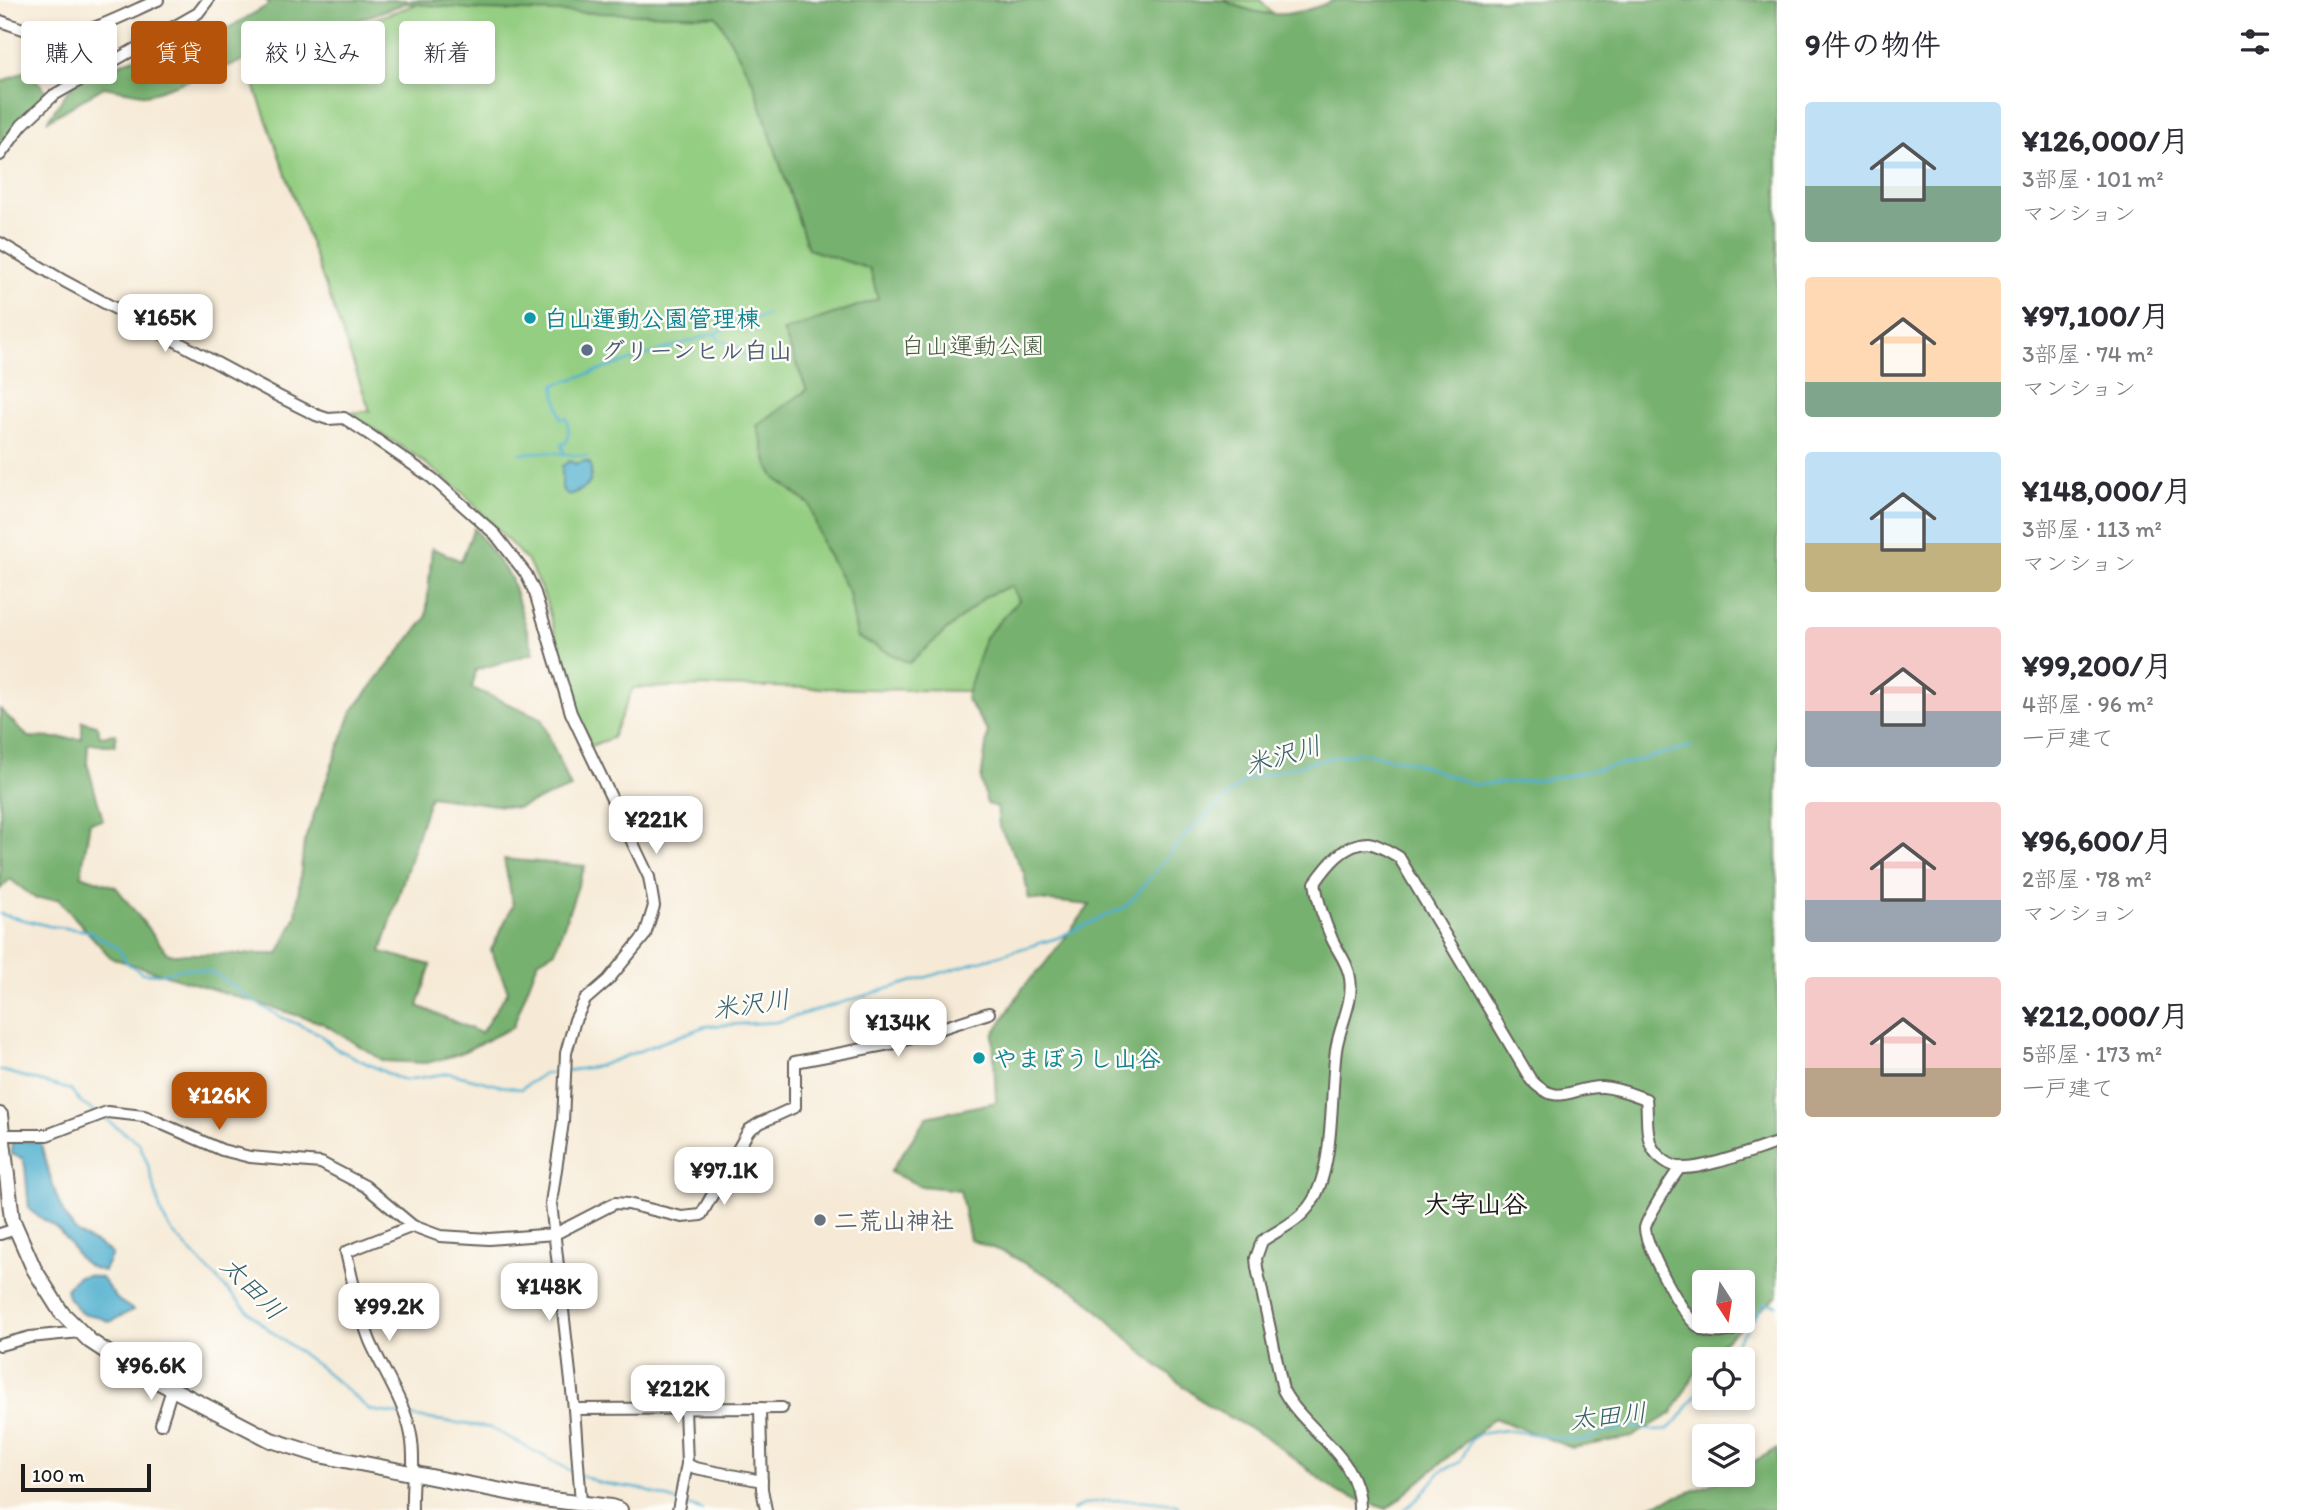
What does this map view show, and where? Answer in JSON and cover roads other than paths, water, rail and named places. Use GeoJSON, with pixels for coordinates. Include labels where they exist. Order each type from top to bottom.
{"type":"FeatureCollection","features":[{"type":"Feature","properties":{"kind":"main road"},"geometry":{"type":"LineString","coordinates":[[1,1123],[12,1219],[34,1269],[61,1312],[80,1332],[90,1342],[128,1366],[271,1440],[319,1455],[543,1499],[614,1509]]}},
{"type":"Feature","properties":{"kind":"street"},"geometry":{"type":"LineString","coordinates":[[0,21],[48,36],[60,36],[90,28],[158,0]]}},
{"type":"Feature","properties":{"kind":"street"},"geometry":{"type":"LineString","coordinates":[[0,155],[22,125],[54,95],[198,13],[208,0]]}},
{"type":"Feature","properties":{"kind":"street"},"geometry":{"type":"LineString","coordinates":[[0,243],[125,314],[297,406],[328,419],[344,418],[432,478],[495,534],[526,574],[535,593],[571,713],[649,877],[654,906],[645,935],[608,980],[585,1000],[575,1020],[566,1053],[563,1122],[551,1203],[574,1409],[581,1503]]}},
{"type":"Feature","properties":{"kind":"street"},"geometry":{"type":"LineString","coordinates":[[1359,1510],[1350,1470],[1337,1452],[1289,1402],[1283,1390],[1256,1258],[1262,1241],[1297,1221],[1304,1214],[1322,1178],[1336,1048],[1351,982],[1348,969],[1332,940],[1319,905],[1315,884],[1334,859],[1344,851],[1368,843],[1399,857],[1531,1080],[1542,1091],[1561,1096],[1604,1087],[1623,1090],[1646,1099],[1648,1133],[1652,1148],[1661,1158],[1681,1167],[1720,1161],[1777,1143]]}},
{"type":"Feature","properties":{"kind":"street"},"geometry":{"type":"LineString","coordinates":[[1,1123],[47,1135],[107,1112],[144,1116],[222,1150],[250,1157],[321,1163],[366,1186],[413,1226],[440,1236],[489,1239],[555,1234],[615,1203],[682,1217],[701,1215],[749,1130],[795,1107],[795,1062],[895,1043],[989,1013]]}},
{"type":"Feature","properties":{"kind":"street"},"geometry":{"type":"LineString","coordinates":[[1681,1167],[1648,1218],[1645,1229],[1650,1247],[1692,1320]]}},
{"type":"Feature","properties":{"kind":"street"},"geometry":{"type":"LineString","coordinates":[[412,1510],[411,1473],[414,1463],[411,1432],[362,1318],[346,1252],[413,1226]]}},
{"type":"Feature","properties":{"kind":"street"},"geometry":{"type":"LineString","coordinates":[[0,1234],[16,1229]]}},
{"type":"Feature","properties":{"kind":"street"},"geometry":{"type":"LineString","coordinates":[[0,1345],[30,1337],[80,1332]]}},
{"type":"Feature","properties":{"kind":"street"},"geometry":{"type":"LineString","coordinates":[[161,1424],[172,1389]]}},
{"type":"Feature","properties":{"kind":"street"},"geometry":{"type":"LineString","coordinates":[[574,1409],[782,1408]]}},
{"type":"Feature","properties":{"kind":"street"},"geometry":{"type":"LineString","coordinates":[[678,1510],[688,1464],[685,1409]]}},
{"type":"Feature","properties":{"kind":"street"},"geometry":{"type":"LineString","coordinates":[[760,1409],[762,1481],[766,1510]]}},
{"type":"Feature","properties":{"kind":"street"},"geometry":{"type":"LineString","coordinates":[[688,1464],[695,1468],[762,1481]]}},
{"type":"Feature","properties":{"kind":"water"},"geometry":{"type":"Polygon","coordinates":[[[570,461],[576,464],[585,461],[590,463],[591,476],[585,488],[568,495],[562,489],[562,466],[570,461]]]}},
{"type":"Feature","properties":{"kind":"water"},"geometry":{"type":"Polygon","coordinates":[[[12,1140],[40,1142],[65,1216],[79,1234],[112,1254],[104,1271],[86,1265],[63,1235],[29,1209],[25,1166],[22,1158],[11,1154],[12,1140]]]}},
{"type":"Feature","properties":{"kind":"water"},"geometry":{"type":"Polygon","coordinates":[[[87,1275],[101,1278],[118,1300],[133,1310],[110,1322],[81,1313],[68,1297],[66,1289],[77,1277],[87,1275]]]}},
{"type":"Feature","properties":{"kind":"waterway"},"geometry":{"type":"LineString","coordinates":[[715,333],[767,315]]}},
{"type":"Feature","properties":{"kind":"waterway"},"geometry":{"type":"LineString","coordinates":[[565,455],[561,444],[566,443],[569,434],[567,418],[561,419],[554,385],[715,333],[718,339],[739,348],[746,358]]}},
{"type":"Feature","properties":{"kind":"waterway"},"geometry":{"type":"LineString","coordinates":[[520,454],[546,452],[587,456]]}},
{"type":"Feature","properties":{"kind":"waterway","name":"米沢川"},"geometry":{"type":"LineString","coordinates":[[567,1071],[599,1066],[706,1026],[777,1022],[1057,938],[1127,906],[1186,834],[1245,780],[1360,752],[1412,762],[1474,785],[1543,780],[1628,763],[1691,746]]}},
{"type":"Feature","properties":{"kind":"waterway","name":"米沢川"},"geometry":{"type":"LineString","coordinates":[[0,914],[49,926],[89,931],[119,949],[127,963],[142,973],[160,974],[185,968],[208,971],[281,1017],[318,1033],[335,1048],[395,1077],[406,1080],[449,1073],[521,1089],[543,1074],[561,1072]]}},
{"type":"Feature","properties":{"kind":"waterway","name":"太田川"},"geometry":{"type":"LineString","coordinates":[[0,1070],[71,1090],[81,1103],[95,1112]]}},
{"type":"Feature","properties":{"kind":"waterway","name":"太田川"},"geometry":{"type":"LineString","coordinates":[[104,1118],[139,1143],[162,1216],[173,1233],[243,1306],[264,1326],[321,1368],[370,1410],[402,1415]]}},
{"type":"Feature","properties":{"kind":"waterway","name":"太田川"},"geometry":{"type":"LineString","coordinates":[[1733,1347],[1765,1303],[1777,1305]]}},
{"type":"Feature","properties":{"kind":"waterway","name":"太田川"},"geometry":{"type":"LineString","coordinates":[[1404,1510],[1420,1497],[1441,1471],[1460,1462],[1471,1440],[1478,1434],[1506,1430],[1578,1441],[1631,1426],[1657,1431],[1668,1429],[1692,1401]]}},
{"type":"Feature","properties":{"kind":"waterway","name":"太田川"},"geometry":{"type":"LineString","coordinates":[[409,1416],[491,1428],[575,1473]]}},
{"type":"Feature","properties":{"kind":"waterway","name":"太田川"},"geometry":{"type":"LineString","coordinates":[[581,1475],[600,1483],[641,1489],[676,1501]]}},
{"type":"Feature","properties":{"kind":"waterway","name":"太田川"},"geometry":{"type":"LineString","coordinates":[[1073,1510],[1095,1502],[1124,1500],[1177,1505],[1180,1510]]}},
{"type":"Feature","properties":{"kind":"waterway","name":"太田川"},"geometry":{"type":"LineString","coordinates":[[682,1503],[702,1510]]}},
{"type":"Feature","properties":{"kind":"place","name":"白山運動公園管理棟"},"geometry":{"type":"Point","coordinates":[530,318]}},
{"type":"Feature","properties":{"kind":"place","name":"グリーンヒル白山"},"geometry":{"type":"Point","coordinates":[587,350]}},
{"type":"Feature","properties":{"kind":"place","name":"やまぼうし山谷"},"geometry":{"type":"Point","coordinates":[979,1058]}},
{"type":"Feature","properties":{"kind":"place","name":"二荒山神社"},"geometry":{"type":"Point","coordinates":[820,1220]}},
{"type":"Feature","properties":{"kind":"district","name":"大字山谷"},"geometry":{"type":"Point","coordinates":[1476,1204]}},
{"type":"Feature","properties":{"kind":"park label","name":"白山運動公園"},"geometry":{"type":"Point","coordinates":[973,345]}}]}
